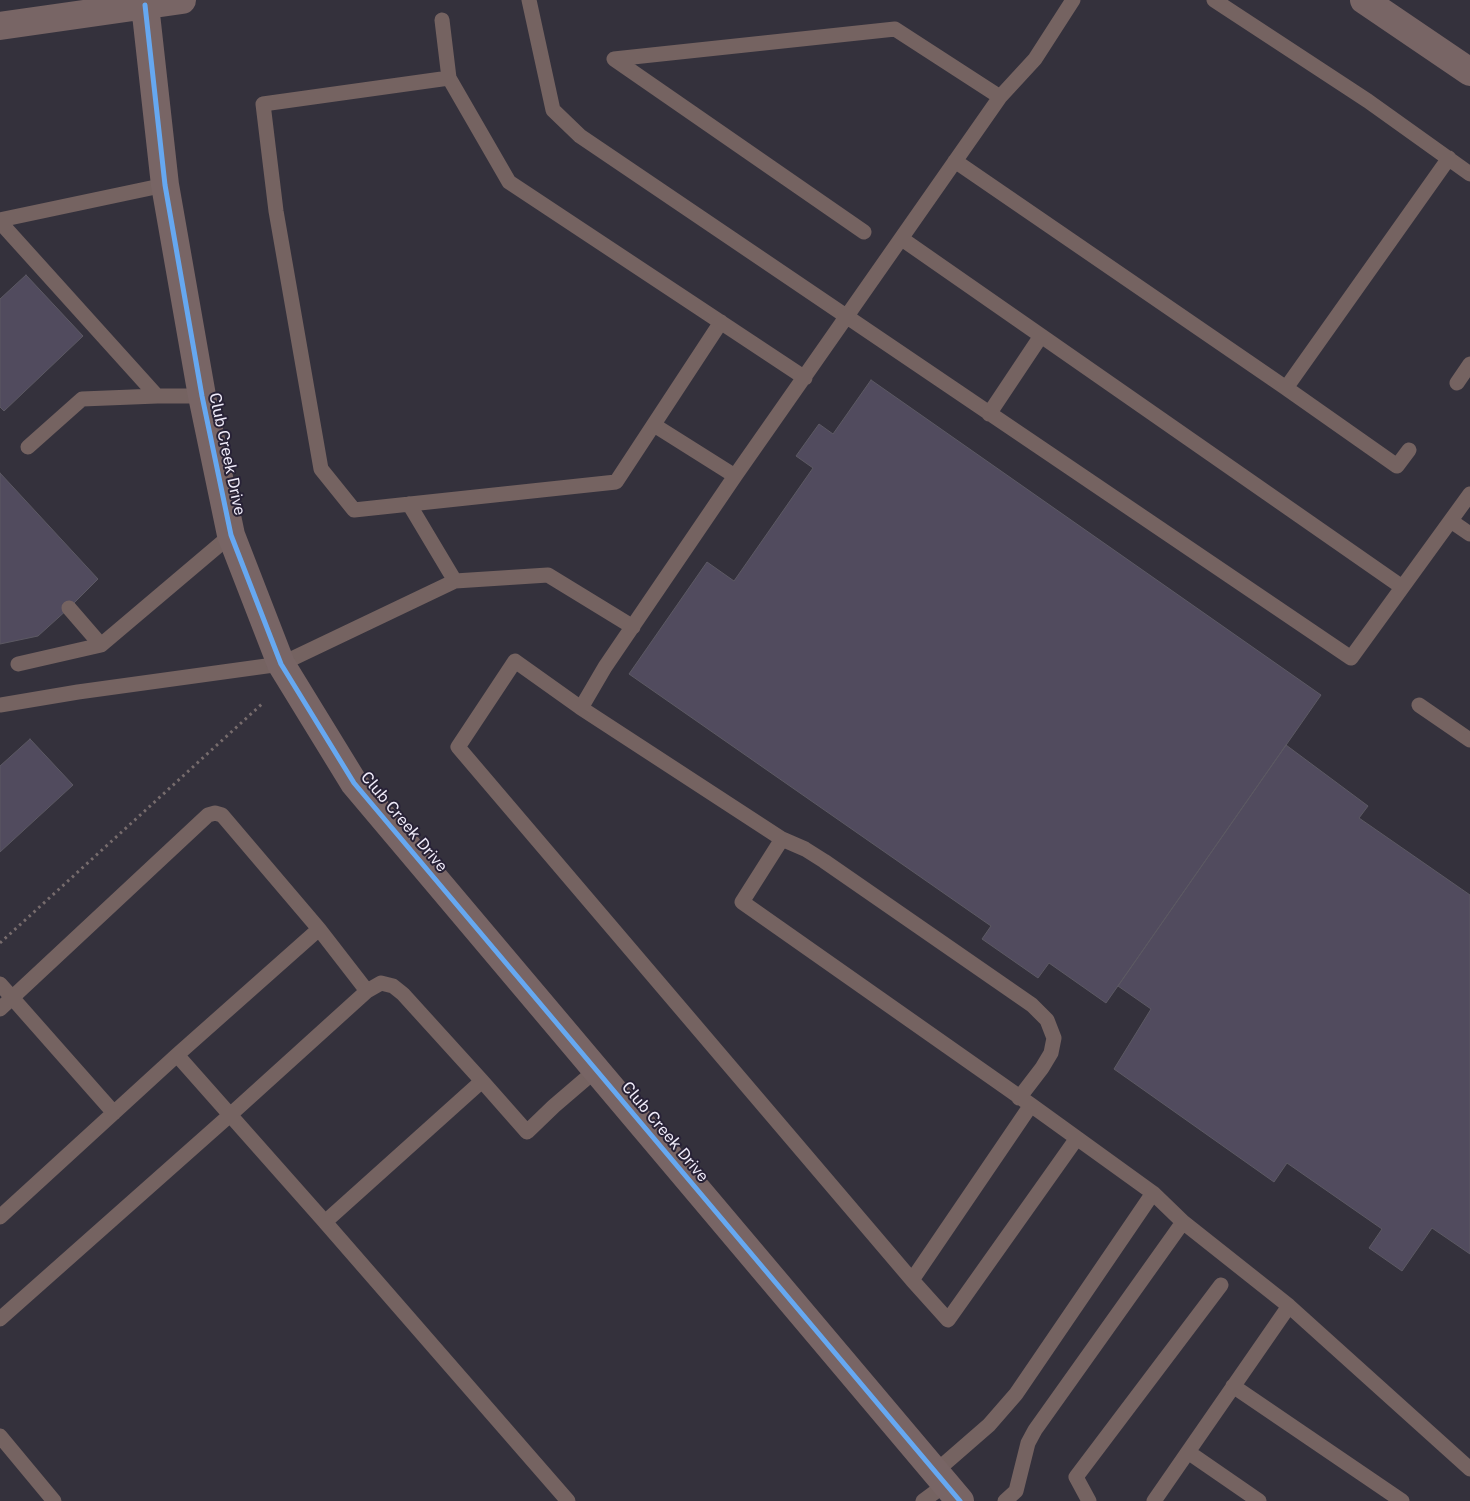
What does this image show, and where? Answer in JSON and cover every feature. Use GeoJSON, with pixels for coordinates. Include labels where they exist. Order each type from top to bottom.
{"type":"FeatureCollection","features":[{"type":"Feature","properties":{"kind":"street"},"geometry":{"type":"LineString","coordinates":[[0,26],[182,0]]}},
{"type":"Feature","properties":{"kind":"street"},"geometry":{"type":"LineString","coordinates":[[1364,0],[1470,72]]}},
{"type":"Feature","properties":{"kind":"street","name":"Club Creek Drive"},"geometry":{"type":"LineString","coordinates":[[145,5],[165,185],[202,396],[231,535],[281,664],[354,784],[947,1486]]}},
{"type":"Feature","properties":{"kind":"lane"},"geometry":{"type":"LineString","coordinates":[[529,0],[553,110],[580,136],[1351,658],[1470,494]]}},
{"type":"Feature","properties":{"kind":"lane"},"geometry":{"type":"LineString","coordinates":[[581,708],[605,667],[847,316],[1000,97],[1035,59],[1073,0]]}},
{"type":"Feature","properties":{"kind":"lane"},"geometry":{"type":"LineString","coordinates":[[1214,0],[1368,102],[1470,174]]}},
{"type":"Feature","properties":{"kind":"lane"},"geometry":{"type":"LineString","coordinates":[[442,20],[449,78],[508,182],[805,378]]}},
{"type":"Feature","properties":{"kind":"lane"},"geometry":{"type":"LineString","coordinates":[[864,232],[614,59],[895,29],[1000,97]]}},
{"type":"Feature","properties":{"kind":"lane"},"geometry":{"type":"LineString","coordinates":[[449,78],[263,104],[276,211],[321,469],[354,510],[616,482],[721,322]]}},
{"type":"Feature","properties":{"kind":"lane"},"geometry":{"type":"LineString","coordinates":[[1286,388],[1449,158]]}},
{"type":"Feature","properties":{"kind":"lane"},"geometry":{"type":"LineString","coordinates":[[955,161],[1397,466],[1409,450]]}},
{"type":"Feature","properties":{"kind":"lane"},"geometry":{"type":"LineString","coordinates":[[157,396],[0,221],[165,185]]}},
{"type":"Feature","properties":{"kind":"lane"},"geometry":{"type":"LineString","coordinates":[[902,239],[1402,588]]}},
{"type":"Feature","properties":{"kind":"lane"},"geometry":{"type":"LineString","coordinates":[[989,414],[1041,336]]}},
{"type":"Feature","properties":{"kind":"lane"},"geometry":{"type":"LineString","coordinates":[[1457,383],[1470,364]]}},
{"type":"Feature","properties":{"kind":"lane"},"geometry":{"type":"LineString","coordinates":[[28,448],[82,399],[202,396]]}},
{"type":"Feature","properties":{"kind":"lane"},"geometry":{"type":"LineString","coordinates":[[654,425],[736,476]]}},
{"type":"Feature","properties":{"kind":"lane"},"geometry":{"type":"LineString","coordinates":[[409,504],[455,581]]}},
{"type":"Feature","properties":{"kind":"lane"},"geometry":{"type":"LineString","coordinates":[[1451,521],[1470,534]]}},
{"type":"Feature","properties":{"kind":"lane"},"geometry":{"type":"LineString","coordinates":[[18,664],[102,645],[231,535]]}},
{"type":"Feature","properties":{"kind":"lane"},"geometry":{"type":"LineString","coordinates":[[0,705],[78,692],[281,664],[455,581],[548,575],[633,627]]}},
{"type":"Feature","properties":{"kind":"lane"},"geometry":{"type":"LineString","coordinates":[[68,608],[102,645]]}},
{"type":"Feature","properties":{"kind":"lane"},"geometry":{"type":"LineString","coordinates":[[912,1280],[1025,1101],[1051,1052],[1054,1038],[1046,1020],[1032,1005],[805,849],[782,839],[581,708],[515,661],[458,747],[912,1280],[948,1320],[1077,1138]]}},
{"type":"Feature","properties":{"kind":"lane"},"geometry":{"type":"LineString","coordinates":[[1419,705],[1470,740]]}},
{"type":"Feature","properties":{"kind":"lane"},"geometry":{"type":"LineString","coordinates":[[0,1008],[208,815],[215,813],[222,815],[319,929],[367,991]]}},
{"type":"Feature","properties":{"kind":"lane"},"geometry":{"type":"LineString","coordinates":[[782,839],[742,902],[1153,1193],[1183,1222],[1288,1306],[1470,1468]]}},
{"type":"Feature","properties":{"kind":"lane"},"geometry":{"type":"LineString","coordinates":[[0,1217],[177,1055],[319,929]]}},
{"type":"Feature","properties":{"kind":"lane"},"geometry":{"type":"LineString","coordinates":[[0,1319],[367,991],[380,983],[393,986],[403,994],[527,1132],[596,1070]]}},
{"type":"Feature","properties":{"kind":"lane"},"geometry":{"type":"LineString","coordinates":[[0,984],[114,1113]]}},
{"type":"Feature","properties":{"kind":"lane"},"geometry":{"type":"LineString","coordinates":[[177,1055],[568,1501]]}},
{"type":"Feature","properties":{"kind":"lane"},"geometry":{"type":"LineString","coordinates":[[325,1222],[482,1081]]}},
{"type":"Feature","properties":{"kind":"lane"},"geometry":{"type":"LineString","coordinates":[[923,1501],[947,1486],[1016,1394],[1153,1193]]}},
{"type":"Feature","properties":{"kind":"lane"},"geometry":{"type":"LineString","coordinates":[[1005,1501],[1016,1491],[1028,1443],[1034,1430],[1183,1222]]}},
{"type":"Feature","properties":{"kind":"lane"},"geometry":{"type":"LineString","coordinates":[[1089,1501],[1076,1476],[1221,1285]]}},
{"type":"Feature","properties":{"kind":"lane"},"geometry":{"type":"LineString","coordinates":[[1154,1501],[1288,1306]]}},
{"type":"Feature","properties":{"kind":"lane"},"geometry":{"type":"LineString","coordinates":[[1233,1386],[1402,1501]]}},
{"type":"Feature","properties":{"kind":"lane"},"geometry":{"type":"LineString","coordinates":[[0,1436],[54,1501]]}},
{"type":"Feature","properties":{"kind":"lane"},"geometry":{"type":"LineString","coordinates":[[1188,1452],[1259,1501]]}},
{"type":"Feature","properties":{"kind":"path"},"geometry":{"type":"LineString","coordinates":[[0,943],[263,703]]}},
{"type":"Feature","properties":{"kind":"building"},"geometry":{"type":"Polygon","coordinates":[[[26,275],[83,336],[4,411],[0,407],[0,299],[26,275]]]}},
{"type":"Feature","properties":{"kind":"building"},"geometry":{"type":"Polygon","coordinates":[[[871,380],[1321,695],[1106,1003],[1049,963],[1038,978],[982,939],[991,926],[629,674],[707,562],[734,581],[813,468],[796,456],[819,424],[833,434],[871,380]]]}},
{"type":"Feature","properties":{"kind":"building"},"geometry":{"type":"Polygon","coordinates":[[[0,473],[98,579],[38,636],[0,644],[0,473]]]}},
{"type":"Feature","properties":{"kind":"building"},"geometry":{"type":"Polygon","coordinates":[[[30,739],[73,785],[0,852],[0,766],[30,739]]]}},
{"type":"Feature","properties":{"kind":"building"},"geometry":{"type":"Polygon","coordinates":[[[1286,745],[1368,806],[1359,818],[1470,895],[1470,1254],[1432,1228],[1402,1271],[1369,1248],[1382,1229],[1287,1163],[1274,1182],[1114,1069],[1151,1009],[1118,986],[1286,745]]]}},
{"type":"Feature","properties":{"kind":"cycle path"},"geometry":{"type":"LineString","coordinates":[[145,5],[165,185],[202,396],[231,535],[281,664],[354,783],[960,1501]]}}]}
